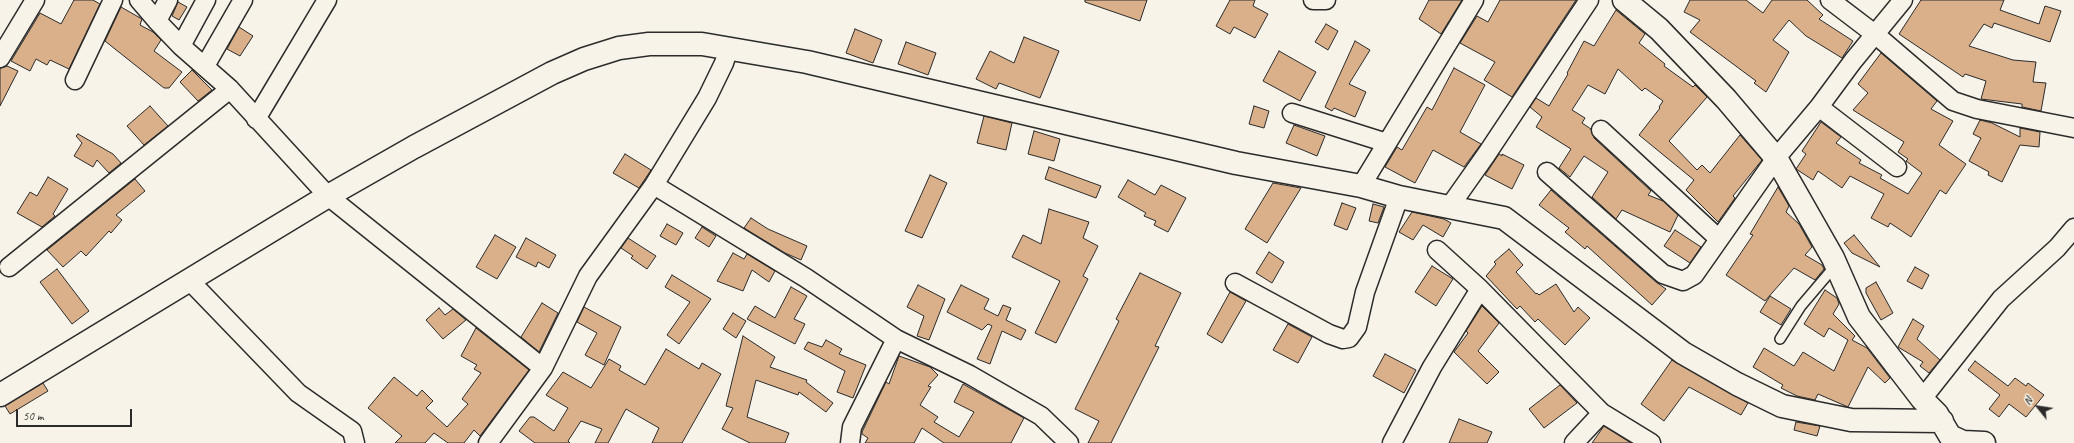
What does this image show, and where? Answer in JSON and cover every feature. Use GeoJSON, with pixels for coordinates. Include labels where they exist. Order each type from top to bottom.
{"type":"FeatureCollection","features":[{"type":"Feature","properties":{"kind":"street"},"geometry":{"type":"LineString","coordinates":[[0,58],[35,0]]}},
{"type":"Feature","properties":{"kind":"street"},"geometry":{"type":"LineString","coordinates":[[75,80],[113,0]]}},
{"type":"Feature","properties":{"kind":"street"},"geometry":{"type":"LineString","coordinates":[[139,0],[156,21],[181,46],[230,89],[328,196],[543,368]]}},
{"type":"Feature","properties":{"kind":"street"},"geometry":{"type":"LineString","coordinates":[[156,21],[168,0]]}},
{"type":"Feature","properties":{"kind":"street"},"geometry":{"type":"LineString","coordinates":[[181,46],[206,0]]}},
{"type":"Feature","properties":{"kind":"street"},"geometry":{"type":"LineString","coordinates":[[205,66],[243,0]]}},
{"type":"Feature","properties":{"kind":"street"},"geometry":{"type":"LineString","coordinates":[[256,119],[327,0]]}},
{"type":"Feature","properties":{"kind":"street"},"geometry":{"type":"LineString","coordinates":[[1313,0],[1326,0]]}},
{"type":"Feature","properties":{"kind":"street"},"geometry":{"type":"LineString","coordinates":[[1361,186],[1474,0]]}},
{"type":"Feature","properties":{"kind":"street"},"geometry":{"type":"LineString","coordinates":[[1450,206],[1486,155],[1589,0]]}},
{"type":"Feature","properties":{"kind":"street"},"geometry":{"type":"LineString","coordinates":[[1624,0],[1659,29],[1726,99],[1776,158],[1836,264],[1859,317],[1922,399],[1958,438]]}},
{"type":"Feature","properties":{"kind":"street"},"geometry":{"type":"LineString","coordinates":[[1830,0],[1876,35],[1953,101],[1977,109],[2074,128]]}},
{"type":"Feature","properties":{"kind":"street"},"geometry":{"type":"LineString","coordinates":[[1547,172],[1663,274],[1683,281],[1694,275],[1776,158],[1819,107],[1853,61],[1876,35],[1903,0]]}},
{"type":"Feature","properties":{"kind":"street"},"geometry":{"type":"LineString","coordinates":[[0,395],[328,196],[515,91],[584,59],[619,48],[649,44],[702,44],[814,63],[1236,163],[1361,186],[1399,197],[1504,218],[1683,352],[1737,384],[1782,406],[1851,420],[1958,438]]}},
{"type":"Feature","properties":{"kind":"street"},"geometry":{"type":"LineString","coordinates":[[488,443],[543,368],[588,276],[654,185],[707,98],[724,63],[729,48]]}},
{"type":"Feature","properties":{"kind":"street"},"geometry":{"type":"LineString","coordinates":[[9,267],[230,89]]}},
{"type":"Feature","properties":{"kind":"street"},"geometry":{"type":"LineString","coordinates":[[1819,107],[1897,167]]}},
{"type":"Feature","properties":{"kind":"street"},"geometry":{"type":"LineString","coordinates":[[1292,113],[1387,143]]}},
{"type":"Feature","properties":{"kind":"street"},"geometry":{"type":"LineString","coordinates":[[1601,130],[1719,239]]}},
{"type":"Feature","properties":{"kind":"street"},"geometry":{"type":"LineString","coordinates":[[654,185],[806,278],[896,339],[970,375],[1041,416],[1069,443]]}},
{"type":"Feature","properties":{"kind":"street"},"geometry":{"type":"LineString","coordinates":[[1235,283],[1329,334],[1343,339],[1349,338],[1357,326],[1365,292],[1399,197]]}},
{"type":"Feature","properties":{"kind":"street"},"geometry":{"type":"LineString","coordinates":[[1922,399],[2000,299],[2057,248],[2074,228]]}},
{"type":"Feature","properties":{"kind":"street"},"geometry":{"type":"LineString","coordinates":[[1437,250],[1480,289],[1602,413],[1651,443]]}},
{"type":"Feature","properties":{"kind":"street"},"geometry":{"type":"LineString","coordinates":[[189,280],[298,392],[352,431],[355,443]]}},
{"type":"Feature","properties":{"kind":"street"},"geometry":{"type":"LineString","coordinates":[[1392,443],[1432,367],[1480,289]]}},
{"type":"Feature","properties":{"kind":"street"},"geometry":{"type":"LineString","coordinates":[[850,443],[852,427],[896,339]]}},
{"type":"Feature","properties":{"kind":"street"},"geometry":{"type":"LineString","coordinates":[[1574,443],[1602,413]]}},
{"type":"Feature","properties":{"kind":"lane"},"geometry":{"type":"LineString","coordinates":[[1780,339],[1801,306],[1836,264]]}},
{"type":"Feature","properties":{"kind":"building"},"geometry":{"type":"Polygon","coordinates":[[[74,0],[93,0],[100,4],[69,69],[50,60],[47,65],[36,59],[30,71],[11,61],[40,13],[61,24],[74,0]]]}},
{"type":"Feature","properties":{"kind":"building"},"geometry":{"type":"Polygon","coordinates":[[[1085,0],[1147,0],[1140,21],[1085,2],[1085,0]]]}},
{"type":"Feature","properties":{"kind":"building"},"geometry":{"type":"Polygon","coordinates":[[[1230,0],[1255,0],[1253,6],[1268,14],[1255,38],[1234,27],[1230,34],[1216,26],[1230,0]]]}},
{"type":"Feature","properties":{"kind":"building"},"geometry":{"type":"Polygon","coordinates":[[[1429,0],[1462,0],[1441,34],[1419,19],[1429,0]]]}},
{"type":"Feature","properties":{"kind":"building"},"geometry":{"type":"Polygon","coordinates":[[[1500,0],[1576,0],[1512,97],[1484,80],[1495,62],[1460,43],[1477,16],[1488,22],[1500,0]]]}},
{"type":"Feature","properties":{"kind":"building"},"geometry":{"type":"Polygon","coordinates":[[[1690,0],[1746,0],[1763,13],[1772,0],[1807,0],[1823,15],[1819,19],[1853,41],[1842,58],[1806,36],[1789,20],[1773,40],[1789,52],[1766,92],[1754,83],[1756,81],[1690,32],[1700,20],[1684,12],[1690,0]]]}},
{"type":"Feature","properties":{"kind":"building"},"geometry":{"type":"Polygon","coordinates":[[[1921,0],[2004,0],[2000,10],[2039,24],[2045,6],[2061,11],[2050,42],[1994,23],[1992,28],[1984,24],[1969,46],[2013,60],[2036,62],[2033,82],[2046,83],[2041,111],[2022,107],[2022,104],[1981,99],[1986,81],[1965,74],[1963,77],[1899,34],[1921,0]]]}},
{"type":"Feature","properties":{"kind":"building"},"geometry":{"type":"Polygon","coordinates":[[[178,2],[187,7],[179,20],[172,16],[178,2]]]}},
{"type":"Feature","properties":{"kind":"building"},"geometry":{"type":"Polygon","coordinates":[[[121,7],[142,19],[140,25],[153,32],[161,40],[154,51],[182,72],[169,88],[164,88],[105,41],[121,7]]]}},
{"type":"Feature","properties":{"kind":"building"},"geometry":{"type":"Polygon","coordinates":[[[1616,10],[1645,34],[1639,43],[1665,64],[1664,66],[1693,87],[1695,85],[1707,97],[1669,141],[1697,170],[1702,165],[1710,173],[1740,135],[1762,160],[1733,196],[1735,198],[1718,222],[1686,190],[1694,180],[1639,135],[1660,108],[1659,107],[1663,101],[1645,88],[1642,91],[1618,69],[1605,94],[1588,85],[1572,110],[1585,118],[1582,123],[1591,129],[1594,138],[1651,191],[1648,195],[1663,201],[1678,215],[1670,232],[1622,210],[1616,219],[1592,197],[1608,172],[1584,156],[1570,177],[1559,168],[1571,149],[1536,127],[1542,117],[1530,107],[1536,98],[1549,106],[1568,74],[1567,73],[1584,41],[1594,46],[1616,10]]]}},
{"type":"Feature","properties":{"kind":"building"},"geometry":{"type":"Polygon","coordinates":[[[1326,24],[1338,31],[1328,50],[1315,42],[1326,24]]]}},
{"type":"Feature","properties":{"kind":"building"},"geometry":{"type":"Polygon","coordinates":[[[239,27],[253,36],[240,56],[227,49],[239,27]]]}},
{"type":"Feature","properties":{"kind":"building"},"geometry":{"type":"Polygon","coordinates":[[[855,29],[882,40],[873,63],[846,53],[855,29]]]}},
{"type":"Feature","properties":{"kind":"building"},"geometry":{"type":"Polygon","coordinates":[[[1024,37],[1059,51],[1040,98],[999,83],[996,89],[976,79],[990,51],[1014,63],[1024,37]]]}},
{"type":"Feature","properties":{"kind":"building"},"geometry":{"type":"Polygon","coordinates":[[[1355,41],[1370,50],[1349,84],[1366,92],[1355,117],[1334,108],[1332,111],[1325,107],[1355,41]]]}},
{"type":"Feature","properties":{"kind":"building"},"geometry":{"type":"Polygon","coordinates":[[[906,42],[936,53],[928,75],[898,64],[906,42]]]}},
{"type":"Feature","properties":{"kind":"building"},"geometry":{"type":"Polygon","coordinates":[[[1279,51],[1316,72],[1300,101],[1263,81],[1279,51]]]}},
{"type":"Feature","properties":{"kind":"building"},"geometry":{"type":"Polygon","coordinates":[[[1881,53],[1937,101],[1931,109],[1953,121],[1939,145],[1966,164],[1946,194],[1940,190],[1911,237],[1890,223],[1888,227],[1871,218],[1884,194],[1850,176],[1842,188],[1818,171],[1813,180],[1796,169],[1806,154],[1802,151],[1821,122],[1841,137],[1836,143],[1861,160],[1859,163],[1882,175],[1880,178],[1908,194],[1922,173],[1906,161],[1908,159],[1898,152],[1904,142],[1853,110],[1868,93],[1858,84],[1881,53]]]}},
{"type":"Feature","properties":{"kind":"building"},"geometry":{"type":"Polygon","coordinates":[[[7,66],[18,71],[0,106],[0,68],[7,66]]]}},
{"type":"Feature","properties":{"kind":"building"},"geometry":{"type":"Polygon","coordinates":[[[1454,68],[1485,85],[1460,132],[1481,144],[1464,167],[1433,150],[1415,183],[1385,167],[1397,147],[1402,150],[1427,107],[1432,110],[1454,68]]]}},
{"type":"Feature","properties":{"kind":"building"},"geometry":{"type":"Polygon","coordinates":[[[192,70],[212,90],[198,101],[180,82],[192,70]]]}},
{"type":"Feature","properties":{"kind":"building"},"geometry":{"type":"Polygon","coordinates":[[[150,106],[168,126],[144,145],[127,126],[150,106]]]}},
{"type":"Feature","properties":{"kind":"building"},"geometry":{"type":"Polygon","coordinates":[[[1254,106],[1269,111],[1264,128],[1249,124],[1254,106]]]}},
{"type":"Feature","properties":{"kind":"building"},"geometry":{"type":"Polygon","coordinates":[[[984,116],[1012,123],[1006,150],[977,143],[984,116]]]}},
{"type":"Feature","properties":{"kind":"building"},"geometry":{"type":"Polygon","coordinates":[[[1980,120],[1992,123],[2020,137],[2020,128],[2040,132],[2039,147],[2020,145],[2002,182],[1988,175],[1989,172],[1969,161],[1981,138],[1973,134],[1980,120]]]}},
{"type":"Feature","properties":{"kind":"building"},"geometry":{"type":"Polygon","coordinates":[[[1294,125],[1325,136],[1317,156],[1286,143],[1294,125]]]}},
{"type":"Feature","properties":{"kind":"building"},"geometry":{"type":"Polygon","coordinates":[[[1034,131],[1060,139],[1054,161],[1028,154],[1034,131]]]}},
{"type":"Feature","properties":{"kind":"building"},"geometry":{"type":"Polygon","coordinates":[[[78,134],[113,154],[121,163],[109,173],[97,160],[93,167],[74,156],[82,143],[76,136],[78,134]]]}},
{"type":"Feature","properties":{"kind":"building"},"geometry":{"type":"Polygon","coordinates":[[[625,154],[651,170],[639,188],[613,173],[625,154]]]}},
{"type":"Feature","properties":{"kind":"building"},"geometry":{"type":"Polygon","coordinates":[[[1499,154],[1502,156],[1502,154],[1524,165],[1512,189],[1485,175],[1499,154]]]}},
{"type":"Feature","properties":{"kind":"building"},"geometry":{"type":"Polygon","coordinates":[[[1049,167],[1101,186],[1096,198],[1045,179],[1049,167]]]}},
{"type":"Feature","properties":{"kind":"building"},"geometry":{"type":"Polygon","coordinates":[[[930,175],[947,183],[922,238],[905,231],[930,175]]]}},
{"type":"Feature","properties":{"kind":"building"},"geometry":{"type":"Polygon","coordinates":[[[48,177],[68,189],[53,214],[55,216],[42,227],[17,213],[30,192],[37,196],[48,177]]]}},
{"type":"Feature","properties":{"kind":"building"},"geometry":{"type":"Polygon","coordinates":[[[135,179],[145,191],[116,215],[122,220],[111,233],[109,231],[86,256],[81,251],[63,267],[47,250],[135,179]]]}},
{"type":"Feature","properties":{"kind":"building"},"geometry":{"type":"Polygon","coordinates":[[[1128,180],[1155,195],[1161,185],[1186,198],[1168,232],[1154,225],[1156,221],[1144,216],[1146,213],[1118,197],[1128,180]]]}},
{"type":"Feature","properties":{"kind":"building"},"geometry":{"type":"Polygon","coordinates":[[[1273,183],[1301,188],[1267,243],[1245,229],[1273,183]]]}},
{"type":"Feature","properties":{"kind":"building"},"geometry":{"type":"Polygon","coordinates":[[[1778,187],[1789,206],[1786,212],[1799,224],[1812,247],[1805,255],[1822,265],[1824,269],[1815,280],[1794,268],[1765,301],[1726,275],[1753,235],[1750,234],[1778,187]]]}},
{"type":"Feature","properties":{"kind":"building"},"geometry":{"type":"Polygon","coordinates":[[[1551,190],[1656,282],[1666,289],[1652,305],[1587,246],[1585,249],[1565,232],[1569,228],[1539,205],[1551,190]]]}},
{"type":"Feature","properties":{"kind":"building"},"geometry":{"type":"Polygon","coordinates":[[[1342,203],[1356,208],[1347,230],[1334,225],[1342,203]]]}},
{"type":"Feature","properties":{"kind":"building"},"geometry":{"type":"Polygon","coordinates":[[[1373,204],[1384,207],[1378,223],[1369,221],[1373,204]]]}},
{"type":"Feature","properties":{"kind":"building"},"geometry":{"type":"Polygon","coordinates":[[[1049,209],[1089,222],[1083,238],[1098,246],[1083,276],[1088,279],[1056,343],[1035,333],[1060,281],[1012,257],[1023,235],[1041,244],[1049,209]]]}},
{"type":"Feature","properties":{"kind":"building"},"geometry":{"type":"Polygon","coordinates":[[[1412,212],[1444,219],[1451,223],[1443,237],[1423,225],[1413,240],[1399,232],[1412,212]]]}},
{"type":"Feature","properties":{"kind":"building"},"geometry":{"type":"Polygon","coordinates":[[[751,218],[768,229],[807,246],[801,260],[785,253],[744,228],[751,218]]]}},
{"type":"Feature","properties":{"kind":"building"},"geometry":{"type":"Polygon","coordinates":[[[667,224],[683,233],[676,245],[660,236],[667,224]]]}},
{"type":"Feature","properties":{"kind":"building"},"geometry":{"type":"Polygon","coordinates":[[[702,227],[716,236],[709,247],[695,238],[702,227]]]}},
{"type":"Feature","properties":{"kind":"building"},"geometry":{"type":"Polygon","coordinates":[[[1675,230],[1701,247],[1690,263],[1664,246],[1675,230]]]}},
{"type":"Feature","properties":{"kind":"building"},"geometry":{"type":"Polygon","coordinates":[[[495,235],[516,247],[497,279],[476,267],[495,235]]]}},
{"type":"Feature","properties":{"kind":"building"},"geometry":{"type":"Polygon","coordinates":[[[1854,235],[1880,267],[1852,253],[1844,243],[1854,235]]]}},
{"type":"Feature","properties":{"kind":"building"},"geometry":{"type":"Polygon","coordinates":[[[526,238],[556,255],[549,268],[538,262],[536,267],[516,257],[526,238]]]}},
{"type":"Feature","properties":{"kind":"building"},"geometry":{"type":"Polygon","coordinates":[[[628,238],[656,256],[647,269],[631,258],[633,256],[621,248],[628,238]]]}},
{"type":"Feature","properties":{"kind":"building"},"geometry":{"type":"Polygon","coordinates":[[[1509,249],[1523,265],[1516,272],[1536,294],[1537,293],[1539,295],[1556,284],[1574,312],[1578,307],[1590,318],[1565,345],[1538,319],[1535,322],[1520,306],[1517,309],[1486,276],[1496,264],[1494,262],[1509,249]]]}},
{"type":"Feature","properties":{"kind":"building"},"geometry":{"type":"Polygon","coordinates":[[[1269,252],[1284,262],[1272,283],[1256,273],[1269,252]]]}},
{"type":"Feature","properties":{"kind":"building"},"geometry":{"type":"Polygon","coordinates":[[[733,253],[744,259],[747,254],[775,271],[769,282],[752,270],[743,291],[717,281],[733,253]]]}},
{"type":"Feature","properties":{"kind":"building"},"geometry":{"type":"Polygon","coordinates":[[[1432,266],[1453,279],[1436,306],[1415,292],[1432,266]]]}},
{"type":"Feature","properties":{"kind":"building"},"geometry":{"type":"Polygon","coordinates":[[[1915,267],[1929,275],[1922,289],[1907,281],[1915,267]]]}},
{"type":"Feature","properties":{"kind":"building"},"geometry":{"type":"Polygon","coordinates":[[[57,269],[89,311],[72,324],[40,282],[57,269]]]}},
{"type":"Feature","properties":{"kind":"building"},"geometry":{"type":"Polygon","coordinates":[[[1140,273],[1181,293],[1155,346],[1159,347],[1111,443],[1088,443],[1099,421],[1075,409],[1119,321],[1116,319],[1140,273]]]}},
{"type":"Feature","properties":{"kind":"building"},"geometry":{"type":"Polygon","coordinates":[[[672,275],[711,299],[679,344],[667,335],[690,302],[665,287],[672,275]]]}},
{"type":"Feature","properties":{"kind":"building"},"geometry":{"type":"Polygon","coordinates":[[[1876,282],[1893,313],[1881,320],[1866,293],[1866,288],[1876,282]]]}},
{"type":"Feature","properties":{"kind":"building"},"geometry":{"type":"Polygon","coordinates":[[[918,285],[945,299],[929,340],[917,336],[924,316],[907,307],[918,285]]]}},
{"type":"Feature","properties":{"kind":"building"},"geometry":{"type":"Polygon","coordinates":[[[961,285],[989,299],[984,309],[998,316],[1003,305],[1011,308],[1006,320],[1026,330],[1021,340],[1002,331],[990,364],[977,359],[992,326],[988,324],[982,330],[947,312],[961,285]]]}},
{"type":"Feature","properties":{"kind":"building"},"geometry":{"type":"Polygon","coordinates":[[[791,287],[807,296],[794,319],[805,324],[795,344],[747,319],[755,306],[775,318],[791,287]]]}},
{"type":"Feature","properties":{"kind":"building"},"geometry":{"type":"Polygon","coordinates":[[[1825,290],[1837,298],[1839,304],[1833,314],[1855,336],[1852,340],[1867,348],[1890,378],[1885,383],[1868,367],[1848,407],[1818,394],[1815,400],[1797,396],[1781,388],[1783,385],[1753,367],[1764,348],[1794,366],[1803,352],[1834,371],[1848,340],[1829,328],[1824,337],[1804,324],[1825,290]]]}},
{"type":"Feature","properties":{"kind":"building"},"geometry":{"type":"Polygon","coordinates":[[[1230,292],[1246,301],[1222,343],[1207,334],[1230,292]]]}},
{"type":"Feature","properties":{"kind":"building"},"geometry":{"type":"Polygon","coordinates":[[[1770,296],[1791,309],[1781,325],[1760,312],[1770,296]]]}},
{"type":"Feature","properties":{"kind":"building"},"geometry":{"type":"Polygon","coordinates":[[[542,303],[558,313],[539,352],[521,337],[542,303]]]}},
{"type":"Feature","properties":{"kind":"building"},"geometry":{"type":"Polygon","coordinates":[[[1482,306],[1499,323],[1478,351],[1499,372],[1487,384],[1454,352],[1468,333],[1466,331],[1482,306]]]}},
{"type":"Feature","properties":{"kind":"building"},"geometry":{"type":"Polygon","coordinates":[[[584,307],[621,327],[604,365],[585,355],[597,333],[577,322],[584,307]]]}},
{"type":"Feature","properties":{"kind":"building"},"geometry":{"type":"Polygon","coordinates":[[[439,308],[445,315],[453,309],[466,320],[443,339],[426,320],[439,308]]]}},
{"type":"Feature","properties":{"kind":"building"},"geometry":{"type":"Polygon","coordinates":[[[733,313],[746,321],[736,338],[723,329],[733,313]]]}},
{"type":"Feature","properties":{"kind":"building"},"geometry":{"type":"Polygon","coordinates":[[[1913,319],[1924,326],[1917,339],[1940,360],[1929,373],[1920,366],[1923,362],[1898,347],[1913,319]]]}},
{"type":"Feature","properties":{"kind":"building"},"geometry":{"type":"Polygon","coordinates":[[[1288,324],[1312,337],[1298,363],[1273,350],[1288,324]]]}},
{"type":"Feature","properties":{"kind":"building"},"geometry":{"type":"Polygon","coordinates":[[[476,328],[529,370],[480,436],[474,430],[464,443],[448,443],[434,433],[425,443],[395,443],[402,436],[368,408],[394,377],[417,396],[422,390],[433,401],[426,408],[447,427],[468,404],[462,399],[481,373],[474,369],[477,365],[461,356],[476,328]]]}},
{"type":"Feature","properties":{"kind":"building"},"geometry":{"type":"Polygon","coordinates":[[[743,336],[775,357],[770,367],[807,380],[806,382],[833,403],[826,412],[799,392],[798,395],[756,380],[747,417],[789,433],[785,443],[750,443],[722,429],[733,408],[726,406],[743,336]]]}},
{"type":"Feature","properties":{"kind":"building"},"geometry":{"type":"Polygon","coordinates":[[[826,340],[842,349],[839,354],[866,365],[853,398],[837,392],[845,371],[804,349],[808,342],[822,347],[826,340]]]}},
{"type":"Feature","properties":{"kind":"building"},"geometry":{"type":"Polygon","coordinates":[[[666,349],[699,369],[702,363],[721,374],[682,443],[652,443],[659,428],[626,409],[608,443],[595,443],[602,429],[581,421],[568,441],[570,443],[535,443],[519,431],[530,417],[534,417],[554,431],[568,408],[546,395],[563,372],[591,388],[609,359],[621,366],[619,370],[645,385],[666,349]]]}},
{"type":"Feature","properties":{"kind":"building"},"geometry":{"type":"Polygon","coordinates":[[[1385,354],[1416,370],[1404,393],[1373,376],[1385,354]]]}},
{"type":"Feature","properties":{"kind":"building"},"geometry":{"type":"Polygon","coordinates":[[[899,356],[930,367],[938,375],[928,386],[931,387],[920,405],[938,417],[934,422],[959,437],[974,412],[954,402],[963,384],[1024,418],[1011,443],[944,443],[922,428],[914,443],[865,443],[868,438],[862,434],[862,432],[886,382],[889,384],[899,356]]]}},
{"type":"Feature","properties":{"kind":"building"},"geometry":{"type":"Polygon","coordinates":[[[1672,360],[1748,403],[1741,415],[1689,387],[1664,421],[1641,404],[1672,360]]]}},
{"type":"Feature","properties":{"kind":"building"},"geometry":{"type":"Polygon","coordinates":[[[1975,361],[2008,386],[2015,378],[2026,386],[2028,383],[2044,395],[2026,417],[2009,404],[1999,417],[1989,409],[2000,395],[1968,370],[1975,361]]]}},
{"type":"Feature","properties":{"kind":"building"},"geometry":{"type":"Polygon","coordinates":[[[43,383],[48,391],[10,414],[5,406],[43,383]]]}},
{"type":"Feature","properties":{"kind":"building"},"geometry":{"type":"Polygon","coordinates":[[[1560,385],[1577,403],[1544,428],[1529,409],[1560,385]]]}},
{"type":"Feature","properties":{"kind":"building"},"geometry":{"type":"Polygon","coordinates":[[[1459,419],[1492,432],[1487,443],[1449,443],[1459,419]]]}},
{"type":"Feature","properties":{"kind":"building"},"geometry":{"type":"Polygon","coordinates":[[[1796,422],[1820,426],[1817,436],[1794,430],[1796,422]]]}},
{"type":"Feature","properties":{"kind":"building"},"geometry":{"type":"Polygon","coordinates":[[[1604,426],[1631,443],[1592,443],[1604,426]]]}}]}
